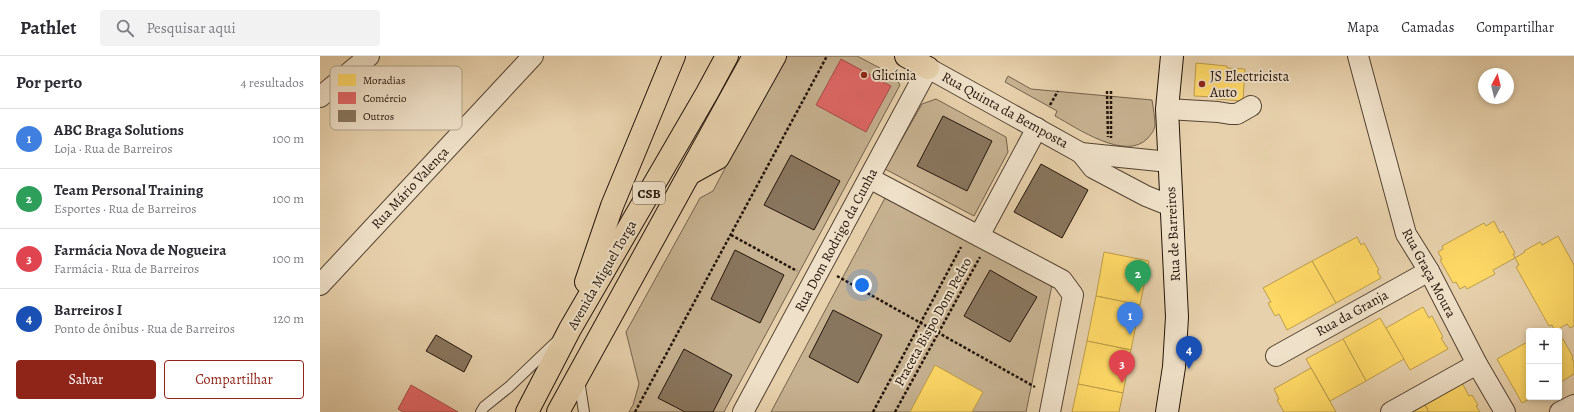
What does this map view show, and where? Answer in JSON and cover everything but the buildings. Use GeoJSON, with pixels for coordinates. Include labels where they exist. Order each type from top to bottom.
{"type":"FeatureCollection","features":[{"type":"Feature","properties":{"kind":"highway"},"geometry":{"type":"LineString","coordinates":[[570,329],[612,206],[674,56]]}},
{"type":"Feature","properties":{"kind":"highway","name":"Avenida Miguel Torga"},"geometry":{"type":"LineString","coordinates":[[527,412],[570,329],[727,56]]}},
{"type":"Feature","properties":{"kind":"highway","name":"Avenida Miguel Torga"},"geometry":{"type":"LineString","coordinates":[[558,412],[754,56]]}},
{"type":"Feature","properties":{"kind":"highway"},"geometry":{"type":"LineString","coordinates":[[691,172],[718,158],[775,56]]}},
{"type":"Feature","properties":{"kind":"highway"},"geometry":{"type":"LineString","coordinates":[[906,56],[928,68]]}},
{"type":"Feature","properties":{"kind":"street"},"geometry":{"type":"LineString","coordinates":[[357,66],[369,56]]}},
{"type":"Feature","properties":{"kind":"street","name":"Rua Mário Valença"},"geometry":{"type":"LineString","coordinates":[[320,285],[533,56]]}},
{"type":"Feature","properties":{"kind":"street","name":"Rua de Barreiros"},"geometry":{"type":"LineString","coordinates":[[1166,412],[1174,367],[1177,317],[1175,248],[1171,206],[1166,109],[1172,56]]}},
{"type":"Feature","properties":{"kind":"street","name":"Rua Graça Moura"},"geometry":{"type":"LineString","coordinates":[[1358,56],[1406,234],[1429,271],[1477,364],[1505,412]]}},
{"type":"Feature","properties":{"kind":"street","name":"Rua Quinta da Bemposta"},"geometry":{"type":"LineString","coordinates":[[928,68],[1081,153],[1093,168],[1146,196],[1171,206]]}},
{"type":"Feature","properties":{"kind":"street","name":"Rua Dom Rodrigo da Cunha"},"geometry":{"type":"LineString","coordinates":[[743,412],[928,68]]}},
{"type":"Feature","properties":{"kind":"street"},"geometry":{"type":"LineString","coordinates":[[320,97],[330,89]]}},
{"type":"Feature","properties":{"kind":"street"},"geometry":{"type":"LineString","coordinates":[[1166,109],[1237,114],[1251,106]]}},
{"type":"Feature","properties":{"kind":"street"},"geometry":{"type":"LineString","coordinates":[[979,236],[1037,128]]}},
{"type":"Feature","properties":{"kind":"street","name":"Rua Quinta da Bemposta"},"geometry":{"type":"LineString","coordinates":[[1081,153],[1169,162]]}},
{"type":"Feature","properties":{"kind":"street"},"geometry":{"type":"LineString","coordinates":[[869,178],[1062,280],[1073,295],[1052,405]]}},
{"type":"Feature","properties":{"kind":"street","name":"Rua da Granja"},"geometry":{"type":"LineString","coordinates":[[1276,356],[1429,271]]}},
{"type":"Feature","properties":{"kind":"street"},"geometry":{"type":"LineString","coordinates":[[1391,412],[1477,364]]}},
{"type":"Feature","properties":{"kind":"street"},"geometry":{"type":"LineString","coordinates":[[1560,412],[1574,404]]}},
{"type":"Feature","properties":{"kind":"lane"},"geometry":{"type":"LineString","coordinates":[[481,412],[484,407],[509,388],[570,329]]}},
{"type":"Feature","properties":{"kind":"lane"},"geometry":{"type":"LineString","coordinates":[[578,376],[584,412]]}},
{"type":"Feature","properties":{"kind":"path"},"geometry":{"type":"LineString","coordinates":[[635,412],[827,56]]}},
{"type":"Feature","properties":{"kind":"path"},"geometry":{"type":"LineString","coordinates":[[1107,91],[1110,144],[1111,91]]}},
{"type":"Feature","properties":{"kind":"path"},"geometry":{"type":"LineString","coordinates":[[1050,105],[1058,92]]}},
{"type":"Feature","properties":{"kind":"path"},"geometry":{"type":"LineString","coordinates":[[731,235],[921,323],[1052,405]]}},
{"type":"Feature","properties":{"kind":"path"},"geometry":{"type":"LineString","coordinates":[[873,412],[921,323],[979,236]]}},
{"type":"Feature","properties":{"kind":"path","name":"Praceta Bispo Dom Pedro"},"geometry":{"type":"LineString","coordinates":[[895,412],[939,333],[979,236]]}},
{"type":"Feature","properties":{"kind":"shaded area"},"geometry":{"type":"Polygon","coordinates":[[[786,56],[857,56],[895,76],[900,85],[724,412],[629,412],[633,405],[639,384],[626,332],[700,198],[713,191],[786,56]]]}},
{"type":"Feature","properties":{"kind":"shaded area"},"geometry":{"type":"Polygon","coordinates":[[[1008,76],[1031,89],[1152,100],[1155,119],[1153,132],[1148,138],[1139,144],[1127,146],[1115,145],[1088,135],[1055,116],[1057,111],[1005,82],[1008,76]]]}},
{"type":"Feature","properties":{"kind":"shaded area"},"geometry":{"type":"Polygon","coordinates":[[[936,99],[1006,137],[1008,152],[974,216],[885,169],[922,104],[936,99]]]}},
{"type":"Feature","properties":{"kind":"shaded area"},"geometry":{"type":"Polygon","coordinates":[[[885,198],[1052,285],[1026,412],[771,412],[885,198]]]}},
{"type":"Feature","properties":{"kind":"place","name":"Glicínia"},"geometry":{"type":"Point","coordinates":[864,75]}},
{"type":"Feature","properties":{"kind":"place","name":"JS Electricista Auto"},"geometry":{"type":"Point","coordinates":[1202,84]}},
{"type":"Feature","properties":{"kind":"place","name":"Team Personal Training"},"geometry":{"type":"Point","coordinates":[1138,293]}},
{"type":"Feature","properties":{"kind":"place","name":"ABC Braga Solutions"},"geometry":{"type":"Point","coordinates":[1130,335]}},
{"type":"Feature","properties":{"kind":"place","name":"Barreiros I"},"geometry":{"type":"Point","coordinates":[1189,369]}},
{"type":"Feature","properties":{"kind":"place","name":"Farmácia Nova de Nogueira"},"geometry":{"type":"Point","coordinates":[1122,383]}}]}
